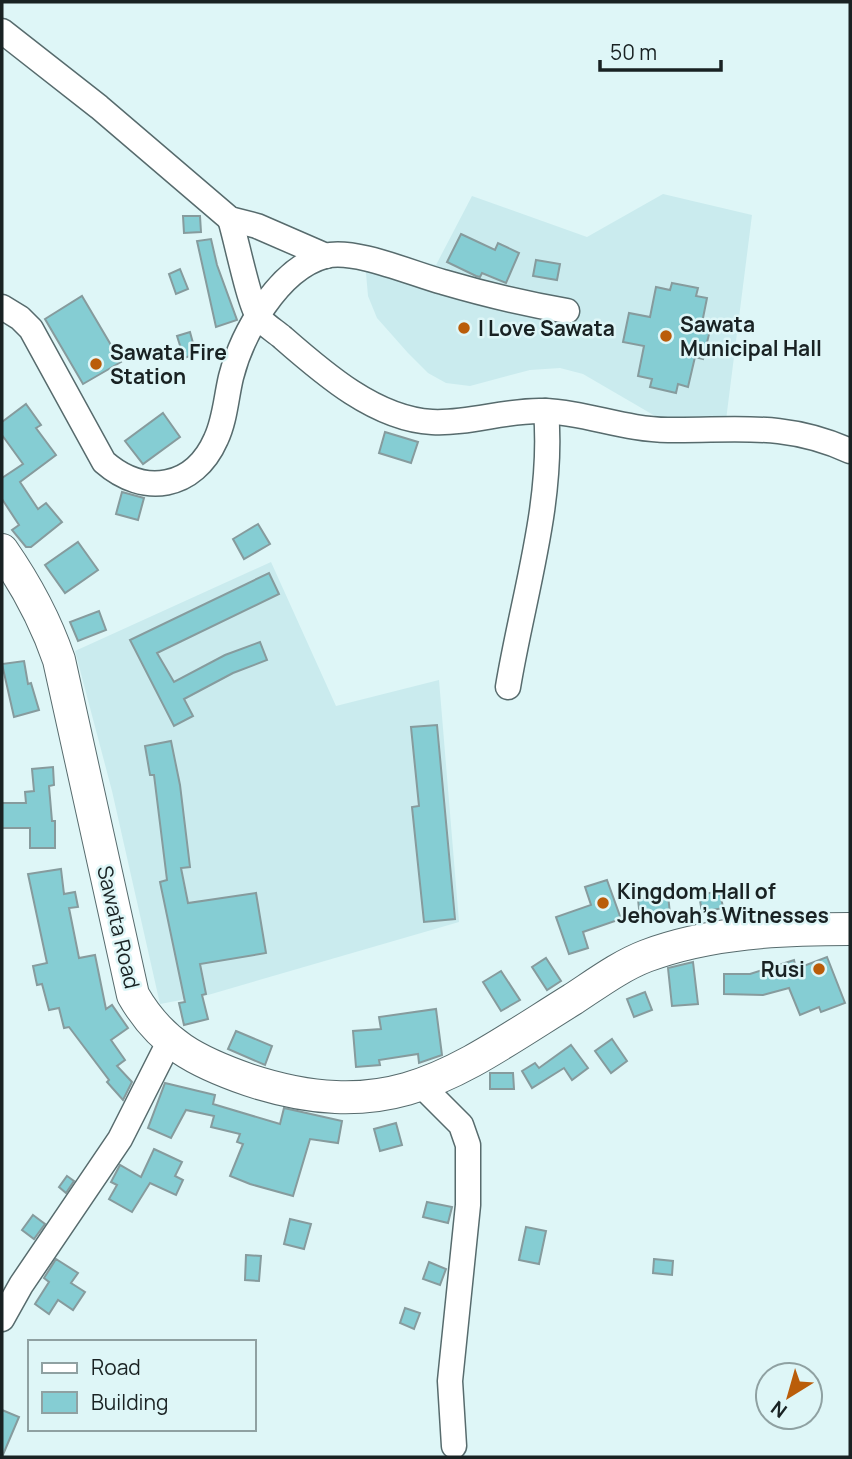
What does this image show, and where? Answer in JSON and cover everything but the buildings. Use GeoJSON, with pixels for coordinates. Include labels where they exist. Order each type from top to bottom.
{"type":"FeatureCollection","features":[{"type":"Feature","properties":{"kind":"main road","name":"Sawata Road"},"geometry":{"type":"LineString","coordinates":[[2,550],[25,583],[45,620],[59,660],[133,995],[148,1021],[169,1042],[231,1074],[269,1086],[314,1095],[355,1098],[422,1086],[458,1070],[643,957],[678,945],[715,937],[804,929],[850,929]]}},
{"type":"Feature","properties":{"kind":"street"},"geometry":{"type":"LineString","coordinates":[[2,31],[99,107],[230,219],[257,226],[326,256],[358,258],[481,293],[567,311]]}},
{"type":"Feature","properties":{"kind":"street"},"geometry":{"type":"LineString","coordinates":[[230,219],[257,315],[338,381],[376,405],[404,416],[454,423],[519,411],[546,411],[657,430],[766,428],[797,433],[850,451]]}},
{"type":"Feature","properties":{"kind":"street"},"geometry":{"type":"LineString","coordinates":[[2,307],[20,318],[30,329],[104,462],[116,472],[146,485],[160,485],[191,470],[215,442],[238,353],[257,315],[289,279],[326,256]]}},
{"type":"Feature","properties":{"kind":"street"},"geometry":{"type":"LineString","coordinates":[[508,687],[544,500],[548,464],[546,411]]}},
{"type":"Feature","properties":{"kind":"street"},"geometry":{"type":"LineString","coordinates":[[2,1319],[21,1285],[120,1139],[169,1042]]}},
{"type":"Feature","properties":{"kind":"street"},"geometry":{"type":"LineString","coordinates":[[422,1086],[461,1125],[468,1145],[468,1205],[450,1381],[454,1446]]}},
{"type":"Feature","properties":{"kind":"shaded area"},"geometry":{"type":"Polygon","coordinates":[[[663,194],[752,215],[726,420],[662,420],[583,374],[560,368],[530,370],[470,386],[446,383],[428,373],[408,353],[377,318],[368,296],[366,273],[370,248],[436,265],[472,196],[587,237],[663,194]]]}},
{"type":"Feature","properties":{"kind":"shaded area"},"geometry":{"type":"Polygon","coordinates":[[[271,562],[336,706],[439,680],[459,922],[208,995],[160,1004],[112,791],[75,651],[271,562]]]}},
{"type":"Feature","properties":{"kind":"place","name":"I Love Sawata"},"geometry":{"type":"Point","coordinates":[464,328]}},
{"type":"Feature","properties":{"kind":"place","name":"Sawata Municipal Hall"},"geometry":{"type":"Point","coordinates":[666,336]}},
{"type":"Feature","properties":{"kind":"place","name":"Sawata Fire Station"},"geometry":{"type":"Point","coordinates":[96,364]}},
{"type":"Feature","properties":{"kind":"place","name":"Kingdom Hall of Jehovah's Witnesses"},"geometry":{"type":"Point","coordinates":[603,903]}},
{"type":"Feature","properties":{"kind":"place","name":"Rusi"},"geometry":{"type":"Point","coordinates":[819,969]}}]}
